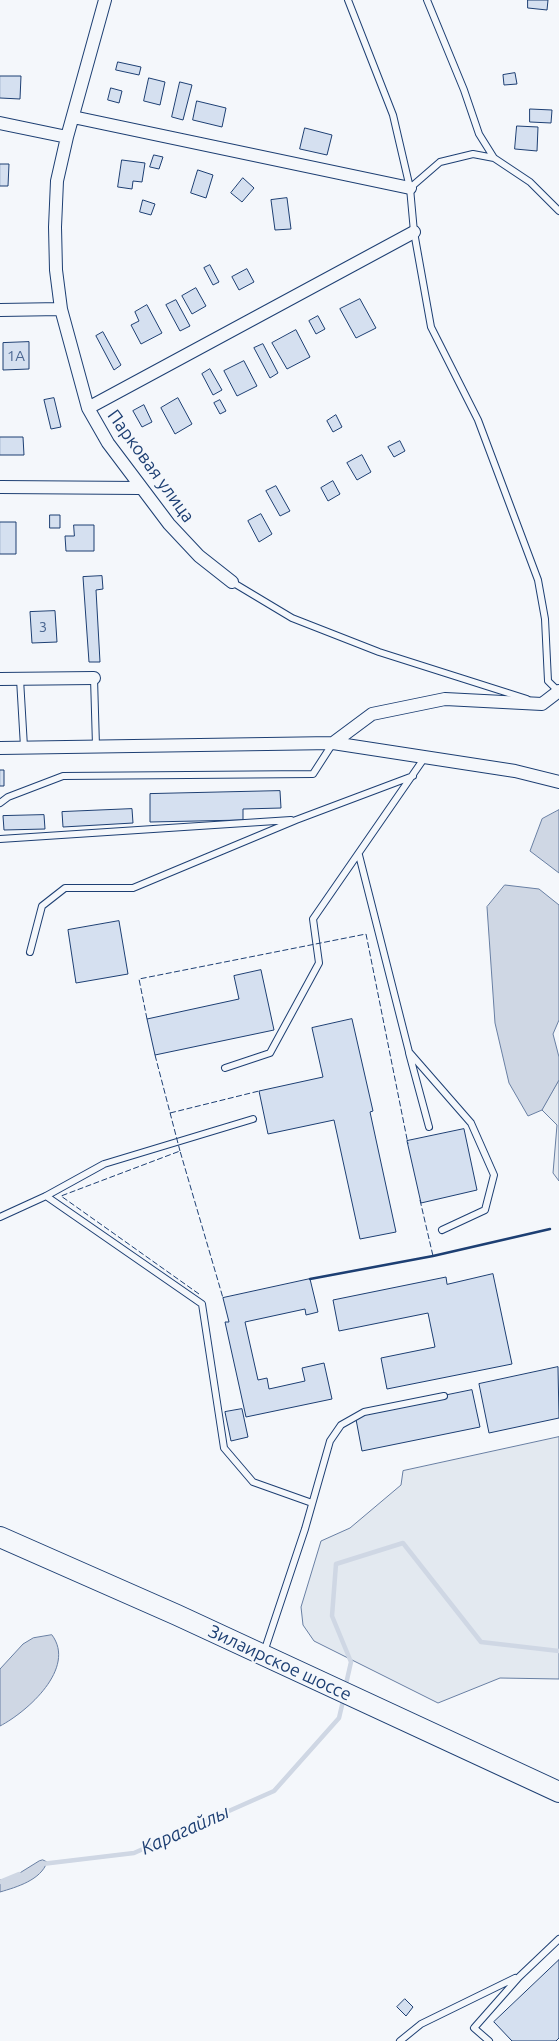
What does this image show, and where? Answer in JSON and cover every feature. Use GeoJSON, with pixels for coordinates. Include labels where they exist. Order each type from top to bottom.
{"type":"FeatureCollection","features":[{"type":"Feature","properties":{"kind":"main road","name":"Зилаирское шоссе"},"geometry":{"type":"LineString","coordinates":[[0,1537],[263,1655],[559,1792]]}},
{"type":"Feature","properties":{"kind":"street","name":"Парковая улица"},"geometry":{"type":"LineString","coordinates":[[106,0],[57,182],[56,270],[61,309],[88,408],[108,443],[140,488],[169,524],[198,556],[232,582]]}},
{"type":"Feature","properties":{"kind":"street"},"geometry":{"type":"LineString","coordinates":[[73,117],[410,188]]}},
{"type":"Feature","properties":{"kind":"street"},"geometry":{"type":"LineString","coordinates":[[0,123],[68,137]]}},
{"type":"Feature","properties":{"kind":"street"},"geometry":{"type":"LineString","coordinates":[[88,408],[414,232]]}},
{"type":"Feature","properties":{"kind":"street"},"geometry":{"type":"LineString","coordinates":[[0,310],[61,309]]}},
{"type":"Feature","properties":{"kind":"street"},"geometry":{"type":"LineString","coordinates":[[0,487],[140,488]]}},
{"type":"Feature","properties":{"kind":"street"},"geometry":{"type":"LineString","coordinates":[[0,679],[94,678]]}},
{"type":"Feature","properties":{"kind":"street"},"geometry":{"type":"LineString","coordinates":[[333,744],[372,714],[445,699],[542,704],[559,692]]}},
{"type":"Feature","properties":{"kind":"street"},"geometry":{"type":"LineString","coordinates":[[0,748],[333,744],[515,771],[559,782]]}},
{"type":"Feature","properties":{"kind":"lane"},"geometry":{"type":"LineString","coordinates":[[348,0],[393,115],[410,188],[414,232],[431,327],[478,420],[538,580],[545,619],[548,681],[559,692]]}},
{"type":"Feature","properties":{"kind":"lane"},"geometry":{"type":"LineString","coordinates":[[427,0],[464,90],[479,134],[494,158]]}},
{"type":"Feature","properties":{"kind":"lane"},"geometry":{"type":"LineString","coordinates":[[410,188],[440,162],[473,154],[494,158],[530,182],[559,211]]}},
{"type":"Feature","properties":{"kind":"lane"},"geometry":{"type":"LineString","coordinates":[[232,582],[292,618],[370,649],[542,704]]}},
{"type":"Feature","properties":{"kind":"lane"},"geometry":{"type":"LineString","coordinates":[[94,678],[96,746]]}},
{"type":"Feature","properties":{"kind":"lane"},"geometry":{"type":"LineString","coordinates":[[20,679],[24,747]]}},
{"type":"Feature","properties":{"kind":"lane"},"geometry":{"type":"LineString","coordinates":[[0,803],[8,797],[63,776],[313,774],[333,744]]}},
{"type":"Feature","properties":{"kind":"lane"},"geometry":{"type":"LineString","coordinates":[[225,1068],[270,1053],[319,963],[314,919],[425,757]]}},
{"type":"Feature","properties":{"kind":"lane"},"geometry":{"type":"LineString","coordinates":[[30,952],[42,906],[65,888],[133,888],[296,820],[413,776]]}},
{"type":"Feature","properties":{"kind":"lane"},"geometry":{"type":"LineString","coordinates":[[0,797],[8,797]]}},
{"type":"Feature","properties":{"kind":"lane"},"geometry":{"type":"LineString","coordinates":[[0,839],[296,820]]}},
{"type":"Feature","properties":{"kind":"lane"},"geometry":{"type":"LineString","coordinates":[[359,855],[428,1127]]}},
{"type":"Feature","properties":{"kind":"lane"},"geometry":{"type":"LineString","coordinates":[[408,1052],[471,1123],[494,1175],[485,1210],[442,1230]]}},
{"type":"Feature","properties":{"kind":"lane"},"geometry":{"type":"LineString","coordinates":[[0,1216],[46,1196],[104,1164],[253,1119]]}},
{"type":"Feature","properties":{"kind":"lane"},"geometry":{"type":"LineString","coordinates":[[46,1196],[202,1304],[224,1448],[253,1482],[312,1503]]}},
{"type":"Feature","properties":{"kind":"lane"},"geometry":{"type":"LineString","coordinates":[[263,1655],[330,1441],[341,1425],[364,1412],[444,1396]]}},
{"type":"Feature","properties":{"kind":"lane"},"geometry":{"type":"LineString","coordinates":[[489,2041],[474,2028],[519,1977],[559,1939]]}},
{"type":"Feature","properties":{"kind":"lane"},"geometry":{"type":"LineString","coordinates":[[400,2041],[421,2024],[519,1977]]}},
{"type":"Feature","properties":{"kind":"shaded area"},"geometry":{"type":"Polygon","coordinates":[[[559,810],[559,873],[530,851],[542,819],[559,810]]]}},
{"type":"Feature","properties":{"kind":"shaded area"},"geometry":{"type":"Polygon","coordinates":[[[505,885],[539,889],[559,905],[559,1020],[553,1034],[559,1057],[559,1080],[542,1110],[528,1116],[509,1083],[495,1023],[487,907],[505,885]]]}},
{"type":"Feature","properties":{"kind":"shaded area"},"geometry":{"type":"Polygon","coordinates":[[[559,1080],[559,1181],[553,1173],[557,1125],[542,1110],[559,1080]]]}},
{"type":"Feature","properties":{"kind":"shaded area"},"geometry":{"type":"Polygon","coordinates":[[[559,1437],[559,1679],[500,1678],[438,1703],[314,1641],[303,1625],[301,1607],[321,1541],[350,1528],[401,1485],[403,1471],[559,1437]]]}},
{"type":"Feature","properties":{"kind":"shaded area"},"geometry":{"type":"Polygon","coordinates":[[[52,1635],[58,1648],[58,1661],[54,1675],[35,1700],[23,1711],[0,1726],[0,1669],[23,1644],[33,1638],[52,1635]]]}},
{"type":"Feature","properties":{"kind":"shaded area"},"geometry":{"type":"Polygon","coordinates":[[[43,1860],[47,1862],[40,1874],[28,1882],[0,1892],[0,1880],[10,1879],[43,1860]]]}},
{"type":"Feature","properties":{"kind":"building"},"geometry":{"type":"Polygon","coordinates":[[[528,0],[548,0],[547,10],[528,8],[528,0]]]}},
{"type":"Feature","properties":{"kind":"building"},"geometry":{"type":"Polygon","coordinates":[[[118,62],[141,67],[139,75],[116,70],[118,62]]]}},
{"type":"Feature","properties":{"kind":"building"},"geometry":{"type":"Polygon","coordinates":[[[515,73],[517,84],[504,85],[503,75],[515,73]]]}},
{"type":"Feature","properties":{"kind":"building"},"geometry":{"type":"Polygon","coordinates":[[[0,76],[21,76],[20,99],[0,98],[0,76]]]}},
{"type":"Feature","properties":{"kind":"building"},"geometry":{"type":"Polygon","coordinates":[[[149,78],[165,82],[160,105],[144,101],[149,78]]]}},
{"type":"Feature","properties":{"kind":"building"},"geometry":{"type":"Polygon","coordinates":[[[180,82],[192,85],[183,120],[172,117],[180,82]]]}},
{"type":"Feature","properties":{"kind":"building"},"geometry":{"type":"Polygon","coordinates":[[[111,88],[122,91],[119,103],[108,100],[111,88]]]}},
{"type":"Feature","properties":{"kind":"building"},"geometry":{"type":"Polygon","coordinates":[[[197,101],[226,108],[222,127],[193,120],[197,101]]]}},
{"type":"Feature","properties":{"kind":"building"},"geometry":{"type":"Polygon","coordinates":[[[530,109],[552,110],[551,123],[530,122],[530,109]]]}},
{"type":"Feature","properties":{"kind":"building"},"geometry":{"type":"Polygon","coordinates":[[[517,126],[538,127],[537,151],[515,149],[517,126]]]}},
{"type":"Feature","properties":{"kind":"building"},"geometry":{"type":"Polygon","coordinates":[[[305,128],[332,135],[327,155],[300,149],[305,128]]]}},
{"type":"Feature","properties":{"kind":"building"},"geometry":{"type":"Polygon","coordinates":[[[154,155],[163,157],[159,169],[150,167],[154,155]]]}},
{"type":"Feature","properties":{"kind":"building"},"geometry":{"type":"Polygon","coordinates":[[[122,160],[145,163],[142,182],[133,181],[132,189],[118,187],[122,160]]]}},
{"type":"Feature","properties":{"kind":"building"},"geometry":{"type":"Polygon","coordinates":[[[0,164],[9,164],[8,186],[0,186],[0,164]]]}},
{"type":"Feature","properties":{"kind":"building"},"geometry":{"type":"Polygon","coordinates":[[[198,170],[213,175],[206,198],[191,193],[198,170]]]}},
{"type":"Feature","properties":{"kind":"building"},"geometry":{"type":"Polygon","coordinates":[[[243,178],[254,188],[242,202],[231,193],[243,178]]]}},
{"type":"Feature","properties":{"kind":"building"},"geometry":{"type":"Polygon","coordinates":[[[287,198],[291,229],[275,230],[271,200],[287,198]]]}},
{"type":"Feature","properties":{"kind":"building"},"geometry":{"type":"Polygon","coordinates":[[[143,200],[155,204],[151,215],[140,212],[143,200]]]}},
{"type":"Feature","properties":{"kind":"building"},"geometry":{"type":"Polygon","coordinates":[[[210,265],[219,282],[213,285],[204,268],[210,265]]]}},
{"type":"Feature","properties":{"kind":"building"},"geometry":{"type":"Polygon","coordinates":[[[247,269],[254,282],[239,290],[232,277],[247,269]]]}},
{"type":"Feature","properties":{"kind":"building"},"geometry":{"type":"Polygon","coordinates":[[[196,288],[206,306],[192,314],[182,296],[196,288]]]}},
{"type":"Feature","properties":{"kind":"building"},"geometry":{"type":"Polygon","coordinates":[[[360,299],[376,328],[356,338],[340,309],[360,299]]]}},
{"type":"Feature","properties":{"kind":"building"},"geometry":{"type":"Polygon","coordinates":[[[176,300],[190,326],[180,331],[166,305],[176,300]]]}},
{"type":"Feature","properties":{"kind":"building"},"geometry":{"type":"Polygon","coordinates":[[[147,305],[162,333],[141,344],[131,325],[139,321],[135,312],[147,305]]]}},
{"type":"Feature","properties":{"kind":"building"},"geometry":{"type":"Polygon","coordinates":[[[318,316],[325,329],[316,334],[309,321],[318,316]]]}},
{"type":"Feature","properties":{"kind":"building"},"geometry":{"type":"Polygon","coordinates":[[[296,330],[310,357],[287,369],[272,343],[296,330]]]}},
{"type":"Feature","properties":{"kind":"building"},"geometry":{"type":"Polygon","coordinates":[[[103,332],[121,365],[114,370],[96,336],[103,332]]]}},
{"type":"Feature","properties":{"kind":"building"},"geometry":{"type":"Polygon","coordinates":[[[29,342],[29,369],[3,370],[3,343],[29,342]]]}},
{"type":"Feature","properties":{"kind":"building"},"geometry":{"type":"Polygon","coordinates":[[[263,344],[278,373],[270,378],[254,348],[263,344]]]}},
{"type":"Feature","properties":{"kind":"building"},"geometry":{"type":"Polygon","coordinates":[[[244,361],[257,386],[237,396],[224,371],[244,361]]]}},
{"type":"Feature","properties":{"kind":"building"},"geometry":{"type":"Polygon","coordinates":[[[210,369],[222,390],[213,395],[202,374],[210,369]]]}},
{"type":"Feature","properties":{"kind":"building"},"geometry":{"type":"Polygon","coordinates":[[[54,398],[61,427],[51,429],[44,400],[54,398]]]}},
{"type":"Feature","properties":{"kind":"building"},"geometry":{"type":"Polygon","coordinates":[[[178,398],[192,424],[175,434],[161,408],[178,398]]]}},
{"type":"Feature","properties":{"kind":"building"},"geometry":{"type":"Polygon","coordinates":[[[220,400],[226,411],[220,414],[214,403],[220,400]]]}},
{"type":"Feature","properties":{"kind":"building"},"geometry":{"type":"Polygon","coordinates":[[[144,405],[152,422],[142,427],[133,411],[144,405]]]}},
{"type":"Feature","properties":{"kind":"building"},"geometry":{"type":"Polygon","coordinates":[[[336,415],[342,427],[333,432],[327,421],[336,415]]]}},
{"type":"Feature","properties":{"kind":"building"},"geometry":{"type":"Polygon","coordinates":[[[0,437],[23,437],[24,455],[0,455],[0,437]]]}},
{"type":"Feature","properties":{"kind":"building"},"geometry":{"type":"Polygon","coordinates":[[[400,441],[405,451],[394,457],[388,447],[400,441]]]}},
{"type":"Feature","properties":{"kind":"building"},"geometry":{"type":"Polygon","coordinates":[[[362,455],[371,472],[357,480],[347,463],[362,455]]]}},
{"type":"Feature","properties":{"kind":"building"},"geometry":{"type":"Polygon","coordinates":[[[333,481],[340,494],[328,501],[321,488],[333,481]]]}},
{"type":"Feature","properties":{"kind":"building"},"geometry":{"type":"Polygon","coordinates":[[[276,486],[290,511],[280,516],[266,491],[276,486]]]}},
{"type":"Feature","properties":{"kind":"building"},"geometry":{"type":"Polygon","coordinates":[[[261,514],[272,534],[259,542],[248,521],[261,514]]]}},
{"type":"Feature","properties":{"kind":"building"},"geometry":{"type":"Polygon","coordinates":[[[50,515],[60,515],[60,528],[50,528],[50,515]]]}},
{"type":"Feature","properties":{"kind":"building"},"geometry":{"type":"Polygon","coordinates":[[[0,522],[16,522],[16,554],[0,554],[0,522]]]}},
{"type":"Feature","properties":{"kind":"building"},"geometry":{"type":"Polygon","coordinates":[[[74,525],[94,525],[94,551],[66,551],[65,536],[74,536],[74,525]]]}},
{"type":"Feature","properties":{"kind":"building"},"geometry":{"type":"Polygon","coordinates":[[[102,576],[103,589],[96,590],[100,662],[89,662],[83,577],[102,576]]]}},
{"type":"Feature","properties":{"kind":"building"},"geometry":{"type":"Polygon","coordinates":[[[55,611],[57,642],[32,643],[30,612],[55,611]]]}},
{"type":"Feature","properties":{"kind":"building"},"geometry":{"type":"Polygon","coordinates":[[[0,770],[4,770],[4,786],[0,786],[0,770]]]}},
{"type":"Feature","properties":{"kind":"building"},"geometry":{"type":"Polygon","coordinates":[[[280,791],[281,808],[243,809],[243,820],[150,822],[150,794],[280,791]]]}},
{"type":"Feature","properties":{"kind":"building"},"geometry":{"type":"Polygon","coordinates":[[[132,809],[133,823],[63,827],[62,812],[132,809]]]}},
{"type":"Feature","properties":{"kind":"building"},"geometry":{"type":"Polygon","coordinates":[[[44,815],[45,829],[4,830],[3,816],[44,815]]]}},
{"type":"Feature","properties":{"kind":"building"},"geometry":{"type":"Polygon","coordinates":[[[119,921],[128,974],[76,983],[68,930],[119,921]]]}},
{"type":"Feature","properties":{"kind":"building"},"geometry":{"type":"Polygon","coordinates":[[[261,970],[274,1030],[155,1055],[147,1019],[239,999],[234,976],[261,970]]]}},
{"type":"Feature","properties":{"kind":"building"},"geometry":{"type":"Polygon","coordinates":[[[352,1019],[373,1111],[370,1112],[396,1232],[360,1239],[334,1120],[268,1134],[259,1091],[323,1077],[312,1028],[352,1019]]]}},
{"type":"Feature","properties":{"kind":"building"},"geometry":{"type":"Polygon","coordinates":[[[464,1129],[477,1190],[421,1203],[407,1141],[464,1129]]]}},
{"type":"Feature","properties":{"kind":"building"},"geometry":{"type":"Polygon","coordinates":[[[493,1274],[512,1364],[387,1389],[381,1358],[435,1347],[428,1313],[339,1331],[333,1300],[446,1277],[447,1284],[493,1274]]]}},
{"type":"Feature","properties":{"kind":"building"},"geometry":{"type":"Polygon","coordinates":[[[310,1279],[318,1312],[306,1315],[305,1309],[245,1322],[258,1380],[267,1378],[269,1389],[305,1381],[302,1368],[324,1363],[332,1399],[246,1417],[225,1322],[229,1322],[223,1298],[310,1279]]]}},
{"type":"Feature","properties":{"kind":"building"},"geometry":{"type":"Polygon","coordinates":[[[558,1367],[559,1418],[489,1433],[479,1384],[558,1367]]]}},
{"type":"Feature","properties":{"kind":"building"},"geometry":{"type":"Polygon","coordinates":[[[472,1390],[480,1427],[362,1451],[355,1414],[472,1390]]]}},
{"type":"Feature","properties":{"kind":"building"},"geometry":{"type":"Polygon","coordinates":[[[242,1409],[248,1437],[231,1441],[225,1412],[242,1409]]]}},
{"type":"Feature","properties":{"kind":"building"},"geometry":{"type":"Polygon","coordinates":[[[559,1960],[559,2038],[556,2041],[512,2041],[494,2022],[559,1960]]]}},
{"type":"Feature","properties":{"kind":"building"},"geometry":{"type":"Polygon","coordinates":[[[405,1999],[413,2007],[406,2016],[397,2007],[405,1999]]]}},
{"type":"Feature","properties":{"kind":"waterway","name":"Карагайлы"},"geometry":{"type":"LineString","coordinates":[[346,1684],[351,1662],[332,1616],[336,1564],[403,1543],[481,1642],[559,1651]]}},
{"type":"Feature","properties":{"kind":"waterway","name":"Карагайлы"},"geometry":{"type":"LineString","coordinates":[[42,1864],[134,1853],[274,1791],[339,1718],[343,1701]]}},
{"type":"Feature","properties":{"kind":"waterway","name":"Карагайлы"},"geometry":{"type":"LineString","coordinates":[[0,1882],[19,1874]]}},
{"type":"Feature","properties":{"kind":"fence"},"geometry":{"type":"LineString","coordinates":[[147,1019],[139,979],[366,934],[408,1144]]}},
{"type":"Feature","properties":{"kind":"fence"},"geometry":{"type":"LineString","coordinates":[[155,1055],[180,1151]]}},
{"type":"Feature","properties":{"kind":"fence"},"geometry":{"type":"LineString","coordinates":[[170,1113],[259,1091]]}},
{"type":"Feature","properties":{"kind":"fence"},"geometry":{"type":"LineString","coordinates":[[199,1294],[61,1196],[180,1151],[223,1298]]}},
{"type":"Feature","properties":{"kind":"fence"},"geometry":{"type":"LineString","coordinates":[[420,1200],[433,1256]]}},
{"type":"Feature","properties":{"kind":"wall"},"geometry":{"type":"LineString","coordinates":[[310,1279],[433,1256],[550,1229]]}}]}
